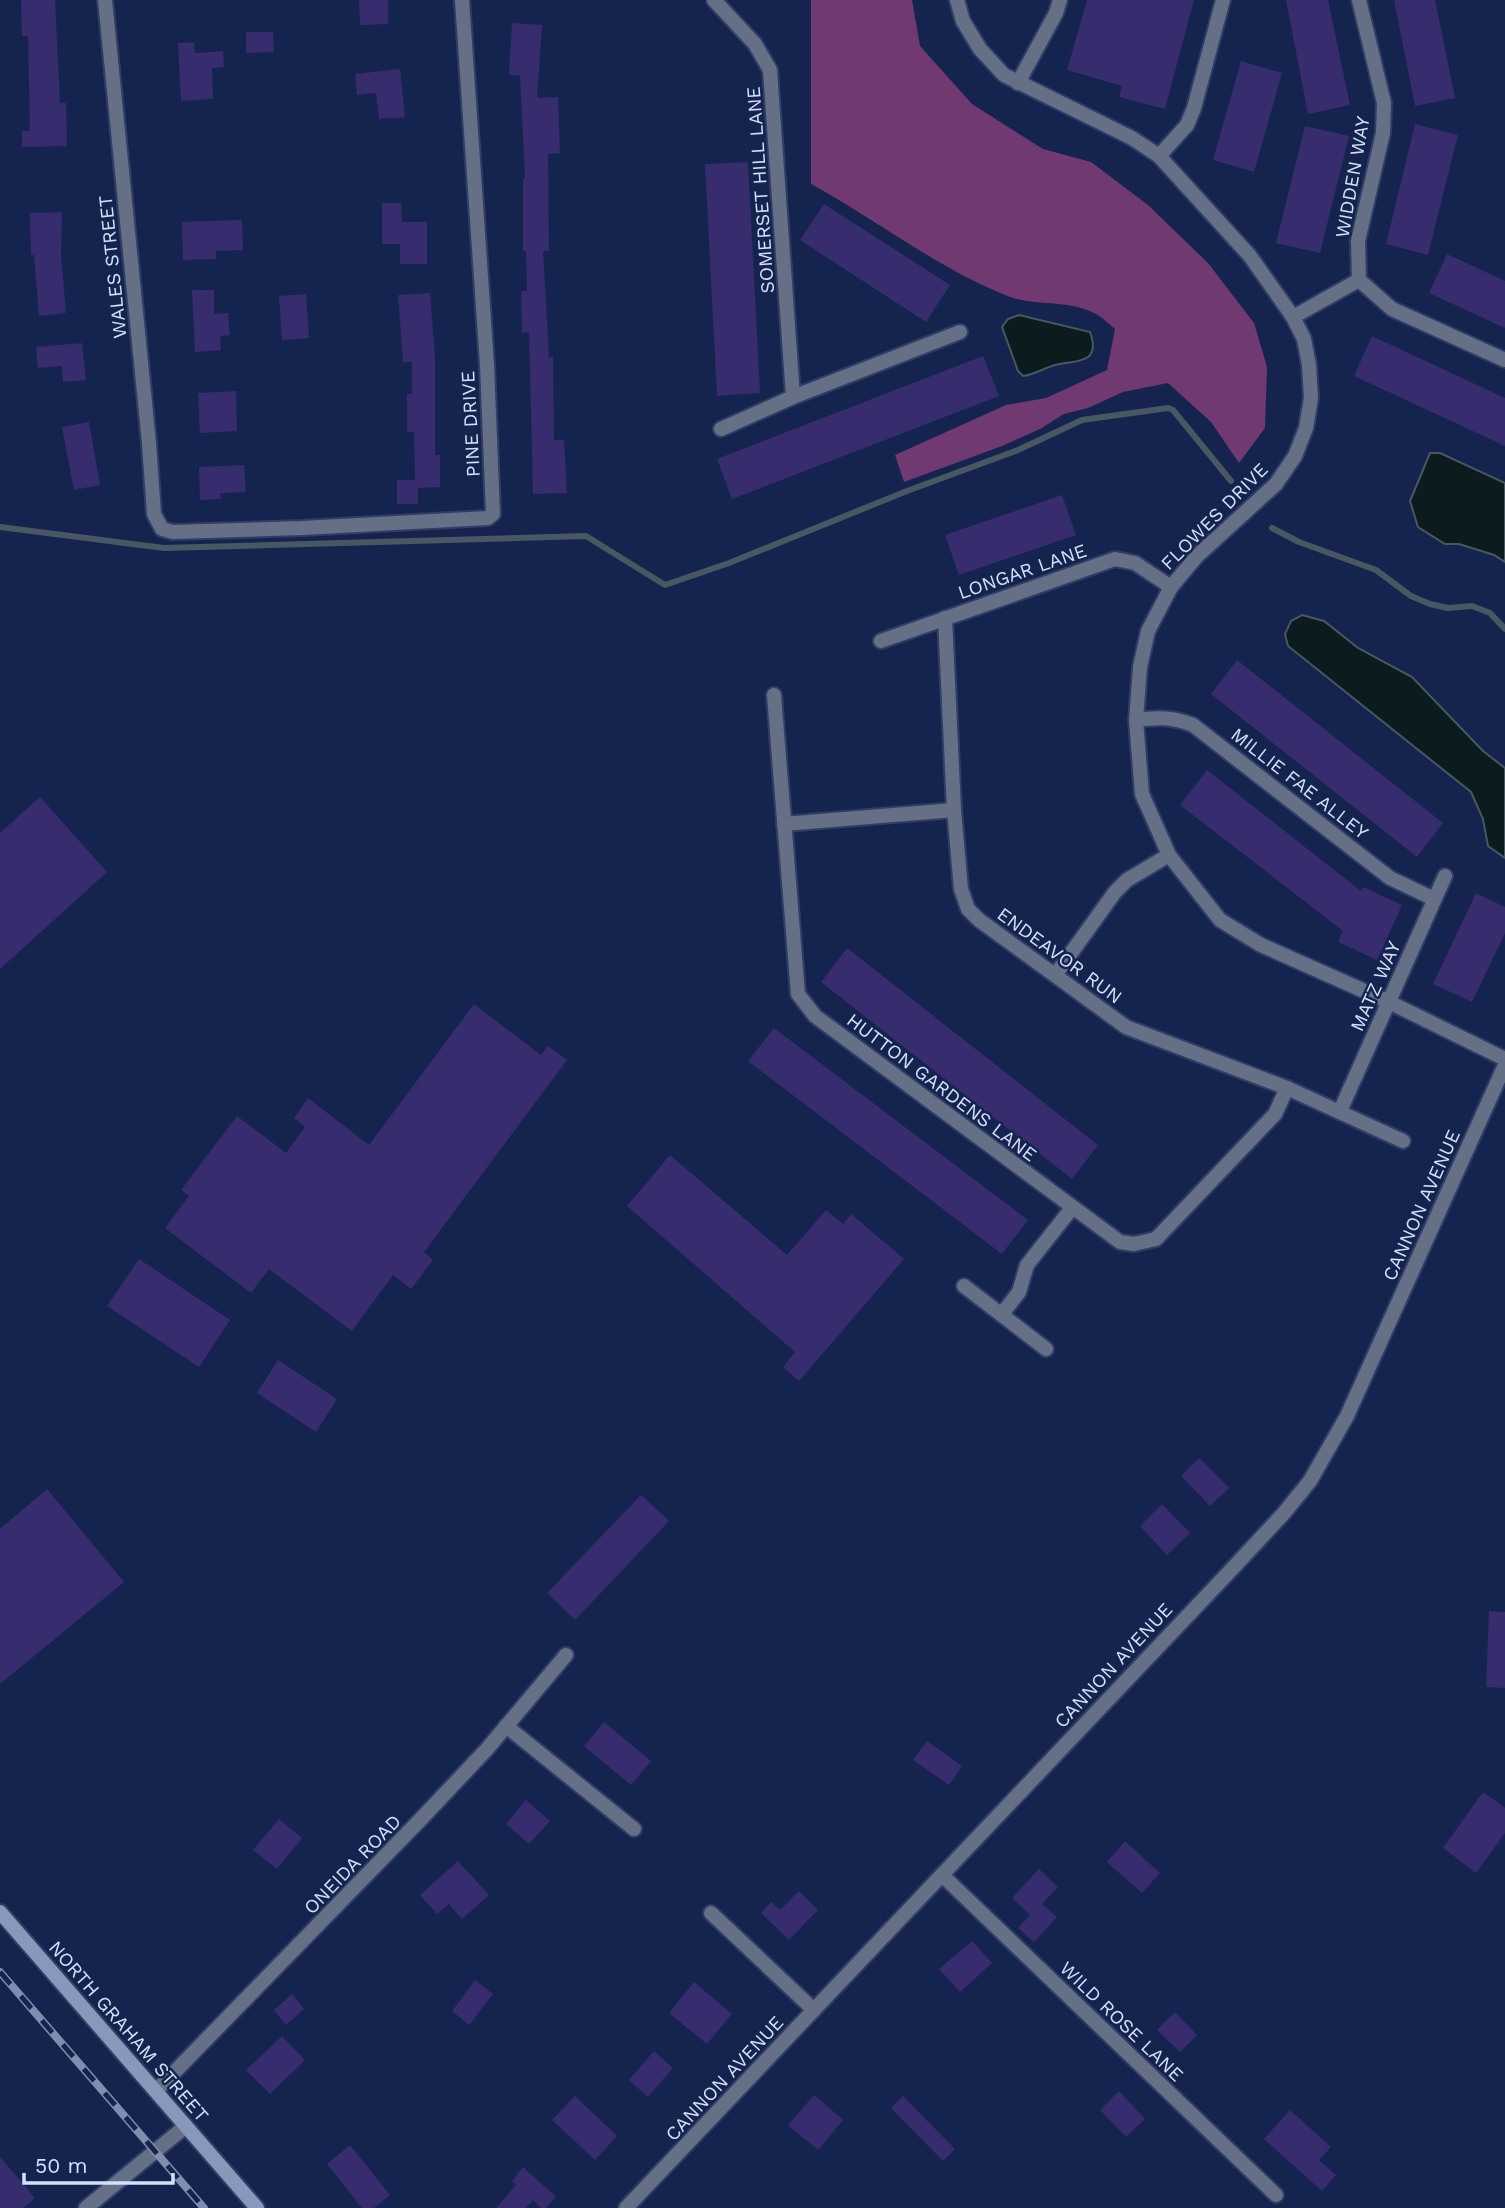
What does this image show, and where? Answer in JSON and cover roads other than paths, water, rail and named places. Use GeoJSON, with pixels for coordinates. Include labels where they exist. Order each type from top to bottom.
{"type":"FeatureCollection","features":[{"type":"Feature","properties":{"kind":"main road","name":"NORTH GRAHAM STREET"},"geometry":{"type":"LineString","coordinates":[[0,1912],[257,2208]]}},
{"type":"Feature","properties":{"kind":"street","name":"WALES STREET"},"geometry":{"type":"LineString","coordinates":[[105,0],[154,514],[162,528]]}},
{"type":"Feature","properties":{"kind":"street","name":"PINE DRIVE"},"geometry":{"type":"LineString","coordinates":[[162,528],[173,532],[316,528],[488,518],[493,514],[487,365],[462,0]]}},
{"type":"Feature","properties":{"kind":"street","name":"SOMERSET HILL LANE"},"geometry":{"type":"LineString","coordinates":[[714,0],[755,44],[770,70],[793,397]]}},
{"type":"Feature","properties":{"kind":"street","name":"FLOWES DRIVE"},"geometry":{"type":"LineString","coordinates":[[957,0],[963,21],[979,49],[1004,75],[1132,138],[1159,156],[1250,256],[1293,317],[1304,339],[1311,398],[1306,428],[1295,456],[1276,484],[1197,556],[1171,587],[1148,631],[1140,667],[1136,720],[1142,794],[1169,855],[1220,920],[1261,945],[1389,1002],[1505,1059]]}},
{"type":"Feature","properties":{"kind":"street"},"geometry":{"type":"LineString","coordinates":[[1018,82],[1056,13],[1059,0]]}},
{"type":"Feature","properties":{"kind":"street"},"geometry":{"type":"LineString","coordinates":[[1159,156],[1186,125],[1194,108],[1223,0]]}},
{"type":"Feature","properties":{"kind":"street","name":"WIDDEN WAY"},"geometry":{"type":"LineString","coordinates":[[1359,0],[1384,103],[1383,133],[1358,241],[1359,280]]}},
{"type":"Feature","properties":{"kind":"street"},"geometry":{"type":"LineString","coordinates":[[1293,317],[1359,280],[1392,309],[1505,360]]}},
{"type":"Feature","properties":{"kind":"street"},"geometry":{"type":"LineString","coordinates":[[721,429],[793,397],[960,332]]}},
{"type":"Feature","properties":{"kind":"street","name":"LONGAR LANE"},"geometry":{"type":"LineString","coordinates":[[881,641],[1115,559],[1135,563],[1171,587]]}},
{"type":"Feature","properties":{"kind":"street","name":"ENDEAVOR RUN"},"geometry":{"type":"LineString","coordinates":[[945,618],[954,810],[961,889],[968,909],[979,920],[1126,1027],[1287,1088],[1403,1141]]}},
{"type":"Feature","properties":{"kind":"street","name":"HUTTON GARDENS LANE"},"geometry":{"type":"LineString","coordinates":[[774,695],[798,993],[815,1016],[1120,1242],[1135,1244],[1156,1239],[1275,1114],[1287,1088]]}},
{"type":"Feature","properties":{"kind":"street","name":"MILLIE FAE ALLEY"},"geometry":{"type":"LineString","coordinates":[[1136,720],[1176,718],[1193,725],[1390,878],[1434,899]]}},
{"type":"Feature","properties":{"kind":"street"},"geometry":{"type":"LineString","coordinates":[[784,824],[954,810]]}},
{"type":"Feature","properties":{"kind":"street"},"geometry":{"type":"LineString","coordinates":[[1056,974],[1115,892],[1127,880],[1169,855]]}},
{"type":"Feature","properties":{"kind":"street","name":"MATZ WAY"},"geometry":{"type":"LineString","coordinates":[[1340,1111],[1445,876]]}},
{"type":"Feature","properties":{"kind":"street","name":"CANNON AVENUE"},"geometry":{"type":"LineString","coordinates":[[626,2208],[1249,1550],[1310,1481],[1348,1416],[1505,1065]]}},
{"type":"Feature","properties":{"kind":"street"},"geometry":{"type":"LineString","coordinates":[[1002,1314],[1019,1292],[1027,1265],[1072,1208]]}},
{"type":"Feature","properties":{"kind":"street"},"geometry":{"type":"LineString","coordinates":[[964,1286],[1046,1349]]}},
{"type":"Feature","properties":{"kind":"street","name":"ONEIDA ROAD"},"geometry":{"type":"LineString","coordinates":[[156,2091],[421,1819],[506,1727],[566,1655]]}},
{"type":"Feature","properties":{"kind":"street"},"geometry":{"type":"LineString","coordinates":[[506,1727],[635,1829]]}},
{"type":"Feature","properties":{"kind":"street","name":"WILD ROSE LANE"},"geometry":{"type":"LineString","coordinates":[[942,1875],[1276,2195]]}},
{"type":"Feature","properties":{"kind":"street"},"geometry":{"type":"LineString","coordinates":[[711,1913],[814,2010]]}},
{"type":"Feature","properties":{"kind":"street"},"geometry":{"type":"LineString","coordinates":[[86,2208],[186,2126]]}},
{"type":"Feature","properties":{"kind":"waterway"},"geometry":{"type":"LineString","coordinates":[[0,527],[164,548],[586,536],[665,585],[729,563],[907,491],[1018,450],[1082,420],[1168,408],[1173,410],[1231,481]]}},
{"type":"Feature","properties":{"kind":"waterway"},"geometry":{"type":"LineString","coordinates":[[1272,528],[1299,542],[1376,570],[1411,596],[1430,604],[1448,608],[1472,606],[1490,613],[1505,629]]}},
{"type":"Feature","properties":{"kind":"railway"},"geometry":{"type":"LineString","coordinates":[[0,1972],[204,2208]]}}]}
